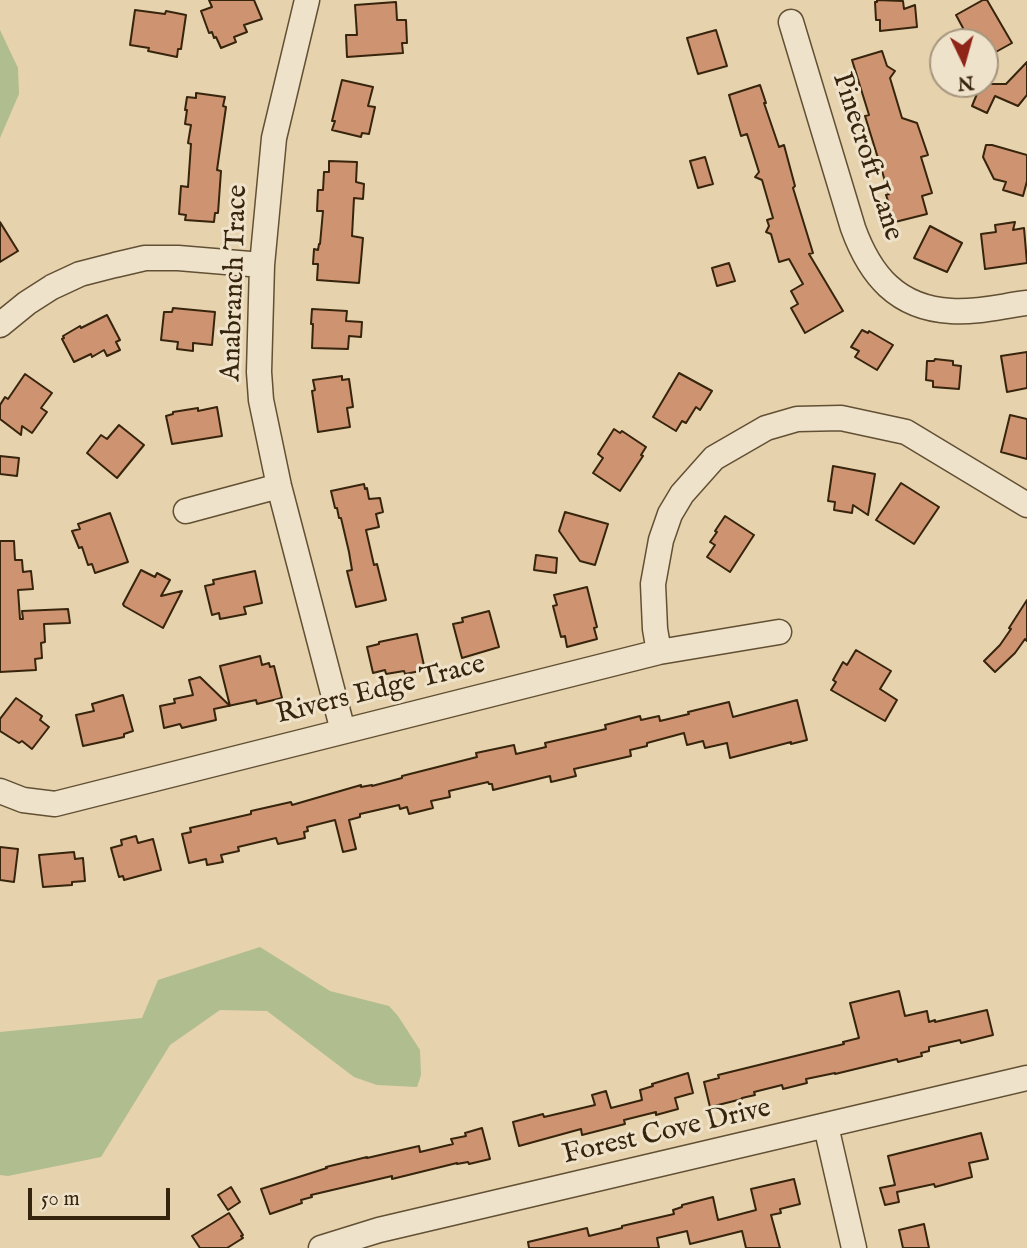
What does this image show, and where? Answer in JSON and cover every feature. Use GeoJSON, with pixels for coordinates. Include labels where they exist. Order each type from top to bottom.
{"type":"FeatureCollection","features":[{"type":"Feature","properties":{"kind":"street","name":"Anabranch Trace"},"geometry":{"type":"LineString","coordinates":[[307,0],[274,138],[262,265],[259,372],[261,400],[279,486],[343,731]]}},
{"type":"Feature","properties":{"kind":"street","name":"Pinecroft Lane"},"geometry":{"type":"LineString","coordinates":[[792,22],[853,228],[862,251],[881,280],[898,294],[925,308],[952,312],[1027,303]]}},
{"type":"Feature","properties":{"kind":"street"},"geometry":{"type":"LineString","coordinates":[[0,325],[52,287],[80,274],[145,258],[262,265]]}},
{"type":"Feature","properties":{"kind":"street"},"geometry":{"type":"LineString","coordinates":[[659,652],[653,584],[661,540],[670,514],[682,494],[714,458],[766,428],[797,419],[841,418],[906,432],[1027,505]]}},
{"type":"Feature","properties":{"kind":"street"},"geometry":{"type":"LineString","coordinates":[[186,511],[279,486]]}},
{"type":"Feature","properties":{"kind":"street","name":"Rivers Edge Trace"},"geometry":{"type":"LineString","coordinates":[[0,792],[23,800],[54,804],[659,652],[779,632]]}},
{"type":"Feature","properties":{"kind":"street","name":"Forest Cove Drive"},"geometry":{"type":"LineString","coordinates":[[321,1248],[379,1230],[1027,1078]]}},
{"type":"Feature","properties":{"kind":"street"},"geometry":{"type":"LineString","coordinates":[[825,1126],[854,1248]]}},
{"type":"Feature","properties":{"kind":"green space"},"geometry":{"type":"Polygon","coordinates":[[[0,30],[18,68],[19,94],[0,138],[0,30]]]}},
{"type":"Feature","properties":{"kind":"green space"},"geometry":{"type":"Polygon","coordinates":[[[260,947],[330,991],[389,1006],[420,1050],[421,1075],[417,1087],[377,1085],[354,1077],[267,1011],[220,1010],[170,1045],[101,1157],[8,1176],[0,1175],[0,1032],[142,1018],[158,980],[260,947]]]}},
{"type":"Feature","properties":{"kind":"building"},"geometry":{"type":"Polygon","coordinates":[[[209,0],[254,0],[262,19],[244,25],[247,32],[234,37],[236,42],[221,48],[212,32],[209,33],[201,11],[212,7],[209,0]]]}},
{"type":"Feature","properties":{"kind":"building"},"geometry":{"type":"Polygon","coordinates":[[[877,0],[903,1],[904,9],[915,5],[917,27],[880,31],[880,20],[876,20],[877,0]]]}},
{"type":"Feature","properties":{"kind":"building"},"geometry":{"type":"Polygon","coordinates":[[[987,0],[1012,43],[999,50],[999,28],[963,28],[956,15],[987,0]]]}},
{"type":"Feature","properties":{"kind":"building"},"geometry":{"type":"Polygon","coordinates":[[[396,2],[397,20],[406,20],[407,43],[402,43],[403,53],[347,57],[346,35],[357,35],[355,5],[396,2]]]}},
{"type":"Feature","properties":{"kind":"building"},"geometry":{"type":"Polygon","coordinates":[[[135,10],[186,15],[181,49],[178,49],[177,57],[130,45],[135,10]]]}},
{"type":"Feature","properties":{"kind":"building"},"geometry":{"type":"Polygon","coordinates":[[[716,30],[727,66],[698,74],[687,38],[716,30]]]}},
{"type":"Feature","properties":{"kind":"building"},"geometry":{"type":"Polygon","coordinates":[[[882,51],[887,66],[895,71],[890,78],[902,118],[917,123],[928,155],[921,157],[932,193],[922,196],[927,214],[895,222],[865,116],[869,115],[852,60],[882,51]]]}},
{"type":"Feature","properties":{"kind":"building"},"geometry":{"type":"Polygon","coordinates":[[[1027,62],[1027,95],[1018,106],[999,98],[999,84],[1006,84],[1027,62]]]}},
{"type":"Feature","properties":{"kind":"building"},"geometry":{"type":"Polygon","coordinates":[[[342,80],[373,87],[368,106],[375,107],[369,134],[362,133],[361,137],[332,130],[342,80]]]}},
{"type":"Feature","properties":{"kind":"building"},"geometry":{"type":"Polygon","coordinates":[[[760,85],[779,147],[784,145],[795,186],[793,188],[813,253],[809,254],[843,311],[805,333],[791,308],[798,304],[791,291],[803,284],[789,259],[779,262],[771,234],[766,232],[769,226],[767,220],[773,218],[762,180],[755,177],[759,172],[747,134],[741,136],[729,95],[760,85]]]}},
{"type":"Feature","properties":{"kind":"building"},"geometry":{"type":"Polygon","coordinates":[[[196,93],[225,97],[217,170],[221,171],[218,213],[215,213],[214,222],[185,220],[186,215],[179,214],[181,186],[188,187],[191,144],[188,143],[191,125],[185,124],[185,110],[187,97],[196,98],[196,93]]]}},
{"type":"Feature","properties":{"kind":"building"},"geometry":{"type":"Polygon","coordinates":[[[975,98],[994,98],[987,113],[972,106],[975,98]]]}},
{"type":"Feature","properties":{"kind":"building"},"geometry":{"type":"Polygon","coordinates":[[[986,145],[1027,155],[1027,181],[1023,196],[1003,190],[1006,182],[994,179],[983,157],[986,145]]]}},
{"type":"Feature","properties":{"kind":"building"},"geometry":{"type":"Polygon","coordinates":[[[705,157],[713,184],[698,188],[690,161],[705,157]]]}},
{"type":"Feature","properties":{"kind":"building"},"geometry":{"type":"Polygon","coordinates":[[[329,161],[357,162],[356,182],[364,184],[363,199],[354,198],[352,236],[363,238],[359,283],[317,280],[318,264],[313,264],[314,249],[318,250],[320,244],[323,211],[317,211],[318,190],[323,190],[324,172],[329,172],[329,161]]]}},
{"type":"Feature","properties":{"kind":"building"},"geometry":{"type":"Polygon","coordinates":[[[0,222],[18,251],[0,262],[0,222]]]}},
{"type":"Feature","properties":{"kind":"building"},"geometry":{"type":"Polygon","coordinates":[[[1015,222],[1013,230],[1024,228],[1027,263],[985,269],[981,234],[996,232],[995,225],[1015,222]]]}},
{"type":"Feature","properties":{"kind":"building"},"geometry":{"type":"Polygon","coordinates":[[[930,226],[962,243],[947,272],[914,258],[930,226]]]}},
{"type":"Feature","properties":{"kind":"building"},"geometry":{"type":"Polygon","coordinates":[[[729,263],[735,281],[717,286],[712,268],[729,263]]]}},
{"type":"Feature","properties":{"kind":"building"},"geometry":{"type":"Polygon","coordinates":[[[173,308],[215,312],[212,345],[193,343],[193,351],[177,349],[178,342],[161,340],[164,312],[172,312],[173,308]]]}},
{"type":"Feature","properties":{"kind":"building"},"geometry":{"type":"Polygon","coordinates":[[[312,309],[347,311],[346,321],[362,322],[361,337],[349,336],[348,349],[312,348],[312,309]]]}},
{"type":"Feature","properties":{"kind":"building"},"geometry":{"type":"Polygon","coordinates":[[[107,315],[120,340],[116,342],[120,350],[107,356],[104,350],[74,362],[63,336],[107,315]]]}},
{"type":"Feature","properties":{"kind":"building"},"geometry":{"type":"Polygon","coordinates":[[[862,330],[868,333],[869,331],[893,345],[877,370],[855,357],[859,351],[851,347],[862,330]]]}},
{"type":"Feature","properties":{"kind":"building"},"geometry":{"type":"Polygon","coordinates":[[[1027,352],[1027,388],[1007,392],[1001,356],[1027,352]]]}},
{"type":"Feature","properties":{"kind":"building"},"geometry":{"type":"Polygon","coordinates":[[[927,361],[953,361],[953,365],[961,366],[959,389],[933,387],[933,381],[926,380],[927,361]]]}},
{"type":"Feature","properties":{"kind":"building"},"geometry":{"type":"Polygon","coordinates":[[[679,373],[712,391],[700,410],[696,407],[686,423],[682,421],[676,431],[653,417],[679,373]]]}},
{"type":"Feature","properties":{"kind":"building"},"geometry":{"type":"Polygon","coordinates":[[[25,374],[52,393],[41,408],[47,412],[32,433],[22,426],[21,435],[0,419],[0,405],[5,397],[8,399],[25,374]]]}},
{"type":"Feature","properties":{"kind":"building"},"geometry":{"type":"Polygon","coordinates":[[[342,376],[342,380],[349,379],[353,407],[347,408],[350,427],[318,432],[313,380],[342,376]]]}},
{"type":"Feature","properties":{"kind":"building"},"geometry":{"type":"Polygon","coordinates":[[[217,407],[222,436],[172,444],[166,416],[173,412],[217,407]]]}},
{"type":"Feature","properties":{"kind":"building"},"geometry":{"type":"Polygon","coordinates":[[[1010,415],[1027,419],[1027,459],[1001,452],[1010,415]]]}},
{"type":"Feature","properties":{"kind":"building"},"geometry":{"type":"Polygon","coordinates":[[[119,425],[144,445],[117,478],[87,453],[101,435],[107,439],[119,425]]]}},
{"type":"Feature","properties":{"kind":"building"},"geometry":{"type":"Polygon","coordinates":[[[614,429],[620,433],[622,431],[646,447],[620,491],[593,473],[603,458],[598,454],[614,429]]]}},
{"type":"Feature","properties":{"kind":"building"},"geometry":{"type":"Polygon","coordinates":[[[0,456],[19,458],[17,476],[0,474],[0,456]]]}},
{"type":"Feature","properties":{"kind":"building"},"geometry":{"type":"Polygon","coordinates":[[[833,466],[875,474],[868,515],[853,505],[852,513],[834,510],[835,502],[828,501],[833,466]]]}},
{"type":"Feature","properties":{"kind":"building"},"geometry":{"type":"Polygon","coordinates":[[[901,483],[939,507],[914,544],[876,520],[901,483]]]}},
{"type":"Feature","properties":{"kind":"building"},"geometry":{"type":"Polygon","coordinates":[[[364,484],[369,499],[380,498],[383,512],[376,514],[379,527],[366,530],[386,600],[356,607],[347,571],[352,570],[349,552],[331,491],[364,484]]]}},
{"type":"Feature","properties":{"kind":"building"},"geometry":{"type":"Polygon","coordinates":[[[565,512],[608,524],[595,565],[580,561],[559,531],[565,512]]]}},
{"type":"Feature","properties":{"kind":"building"},"geometry":{"type":"Polygon","coordinates":[[[110,513],[128,562],[95,573],[92,564],[88,565],[82,547],[79,548],[72,531],[80,529],[78,524],[110,513]]]}},
{"type":"Feature","properties":{"kind":"building"},"geometry":{"type":"Polygon","coordinates":[[[725,516],[754,535],[730,572],[707,557],[715,545],[710,542],[725,516]]]}},
{"type":"Feature","properties":{"kind":"building"},"geometry":{"type":"Polygon","coordinates":[[[0,541],[14,541],[15,560],[22,560],[23,572],[31,571],[33,589],[18,590],[20,619],[23,619],[22,611],[68,609],[70,623],[44,624],[45,642],[41,643],[42,658],[35,659],[36,670],[0,672],[0,541]]]}},
{"type":"Feature","properties":{"kind":"building"},"geometry":{"type":"Polygon","coordinates":[[[536,555],[557,558],[556,573],[534,570],[536,555]]]}},
{"type":"Feature","properties":{"kind":"building"},"geometry":{"type":"Polygon","coordinates":[[[141,570],[155,577],[157,573],[170,580],[161,596],[182,591],[163,628],[123,604],[141,570]]]}},
{"type":"Feature","properties":{"kind":"building"},"geometry":{"type":"Polygon","coordinates":[[[255,571],[262,603],[244,607],[246,614],[220,619],[219,613],[212,615],[205,586],[214,584],[213,580],[255,571]]]}},
{"type":"Feature","properties":{"kind":"building"},"geometry":{"type":"Polygon","coordinates":[[[587,587],[597,627],[594,628],[597,639],[567,647],[565,636],[561,637],[553,606],[557,605],[554,595],[587,587]]]}},
{"type":"Feature","properties":{"kind":"building"},"geometry":{"type":"Polygon","coordinates":[[[1027,600],[1027,641],[1025,639],[995,672],[984,661],[1000,645],[1027,600]]]}},
{"type":"Feature","properties":{"kind":"building"},"geometry":{"type":"Polygon","coordinates":[[[489,611],[499,647],[462,658],[453,624],[463,622],[462,618],[489,611]]]}},
{"type":"Feature","properties":{"kind":"building"},"geometry":{"type":"Polygon","coordinates":[[[417,634],[425,670],[405,674],[404,671],[386,674],[385,670],[373,673],[367,647],[417,634]]]}},
{"type":"Feature","properties":{"kind":"building"},"geometry":{"type":"Polygon","coordinates":[[[856,650],[891,671],[880,689],[897,700],[885,721],[831,690],[836,682],[833,680],[843,662],[847,665],[856,650]]]}},
{"type":"Feature","properties":{"kind":"building"},"geometry":{"type":"Polygon","coordinates":[[[260,656],[262,665],[269,663],[270,667],[274,666],[282,698],[257,704],[256,700],[230,706],[220,666],[260,656]]]}},
{"type":"Feature","properties":{"kind":"building"},"geometry":{"type":"Polygon","coordinates":[[[200,677],[230,706],[214,709],[216,720],[182,728],[180,724],[164,728],[160,706],[175,703],[174,699],[193,695],[189,680],[200,677]]]}},
{"type":"Feature","properties":{"kind":"building"},"geometry":{"type":"Polygon","coordinates":[[[123,695],[133,731],[124,734],[124,737],[83,746],[76,715],[94,711],[92,704],[123,695]]]}},
{"type":"Feature","properties":{"kind":"building"},"geometry":{"type":"Polygon","coordinates":[[[16,698],[42,716],[40,720],[49,727],[32,749],[0,731],[0,719],[16,698]]]}},
{"type":"Feature","properties":{"kind":"building"},"geometry":{"type":"Polygon","coordinates":[[[797,700],[807,740],[730,758],[727,743],[705,748],[703,741],[687,745],[684,733],[630,750],[631,756],[574,769],[576,776],[551,782],[550,776],[493,790],[492,784],[488,782],[449,791],[450,797],[431,801],[433,808],[409,814],[407,807],[400,809],[399,805],[360,814],[360,817],[349,820],[356,849],[343,852],[335,820],[307,827],[305,838],[278,844],[276,838],[238,847],[239,851],[221,855],[223,862],[207,865],[206,859],[189,863],[182,834],[191,832],[190,828],[251,814],[251,811],[291,802],[292,805],[361,785],[372,786],[477,757],[476,753],[514,745],[516,754],[546,747],[545,743],[606,729],[605,725],[640,716],[641,720],[659,716],[660,721],[729,702],[733,717],[797,700]]]}},
{"type":"Feature","properties":{"kind":"building"},"geometry":{"type":"Polygon","coordinates":[[[136,836],[138,843],[153,839],[161,870],[124,880],[123,876],[119,877],[111,848],[122,845],[121,840],[136,836]]]}},
{"type":"Feature","properties":{"kind":"building"},"geometry":{"type":"Polygon","coordinates":[[[0,847],[18,849],[14,882],[0,880],[0,847]]]}},
{"type":"Feature","properties":{"kind":"building"},"geometry":{"type":"Polygon","coordinates":[[[74,852],[75,859],[83,858],[85,881],[72,882],[72,885],[43,887],[39,855],[74,852]]]}},
{"type":"Feature","properties":{"kind":"building"},"geometry":{"type":"Polygon","coordinates":[[[899,991],[905,1016],[927,1011],[929,1022],[987,1010],[993,1035],[929,1047],[929,1051],[921,1053],[922,1056],[806,1079],[807,1083],[783,1089],[782,1085],[710,1107],[704,1082],[719,1078],[718,1075],[859,1038],[850,1003],[899,991]]]}},
{"type":"Feature","properties":{"kind":"building"},"geometry":{"type":"Polygon","coordinates":[[[688,1073],[693,1093],[675,1098],[678,1109],[624,1120],[625,1124],[582,1135],[581,1129],[519,1146],[513,1122],[595,1105],[592,1095],[606,1091],[611,1108],[642,1100],[640,1090],[688,1073]]]}},
{"type":"Feature","properties":{"kind":"building"},"geometry":{"type":"Polygon","coordinates":[[[482,1128],[490,1159],[469,1164],[457,1163],[392,1179],[392,1176],[311,1195],[312,1197],[301,1200],[302,1203],[270,1214],[261,1189],[326,1167],[367,1157],[419,1146],[420,1152],[453,1144],[451,1139],[466,1136],[465,1133],[482,1128]]]}},
{"type":"Feature","properties":{"kind":"building"},"geometry":{"type":"Polygon","coordinates":[[[981,1133],[988,1159],[969,1163],[972,1177],[935,1187],[934,1184],[897,1192],[899,1202],[885,1205],[880,1188],[895,1185],[888,1156],[981,1133]]]}},
{"type":"Feature","properties":{"kind":"building"},"geometry":{"type":"Polygon","coordinates":[[[794,1179],[800,1204],[780,1209],[781,1213],[771,1215],[780,1248],[746,1248],[742,1231],[690,1244],[687,1231],[657,1238],[659,1248],[529,1248],[528,1242],[587,1228],[589,1236],[622,1228],[674,1214],[673,1210],[682,1205],[713,1197],[718,1220],[756,1210],[751,1189],[794,1179]]]}},
{"type":"Feature","properties":{"kind":"building"},"geometry":{"type":"Polygon","coordinates":[[[231,1187],[240,1202],[228,1210],[218,1195],[231,1187]]]}},
{"type":"Feature","properties":{"kind":"building"},"geometry":{"type":"Polygon","coordinates":[[[229,1213],[243,1238],[227,1248],[200,1248],[192,1236],[229,1213]]]}},
{"type":"Feature","properties":{"kind":"building"},"geometry":{"type":"Polygon","coordinates":[[[924,1224],[929,1248],[903,1248],[899,1230],[924,1224]]]}}]}
